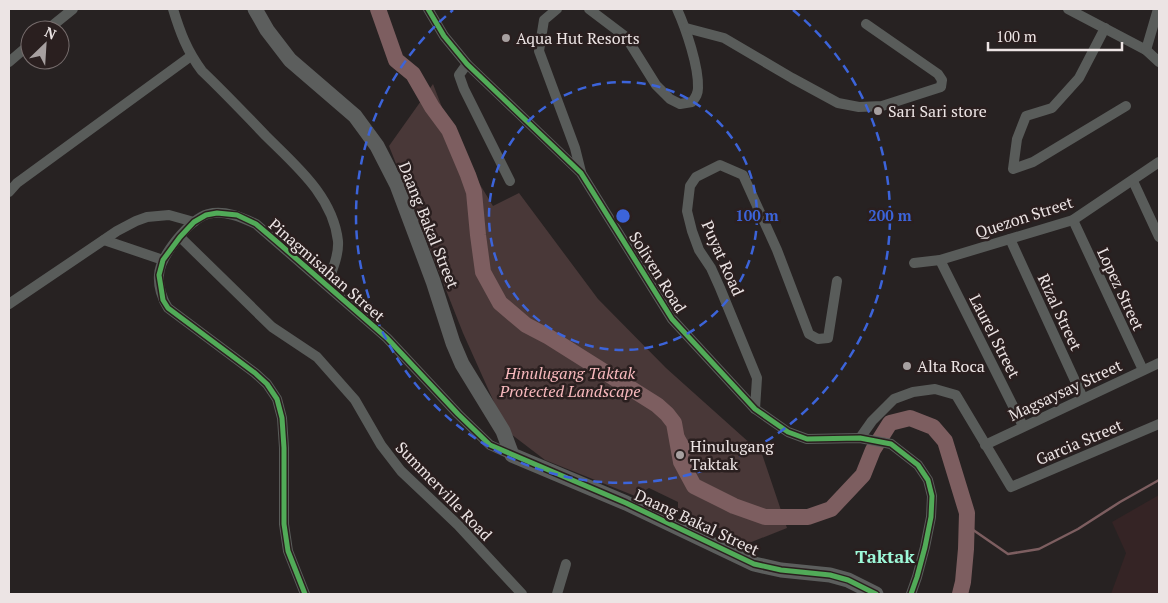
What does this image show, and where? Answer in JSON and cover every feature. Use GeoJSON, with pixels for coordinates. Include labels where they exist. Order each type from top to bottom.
{"type":"FeatureCollection","features":[{"type":"Feature","properties":{"kind":"street"},"geometry":{"type":"LineString","coordinates":[[59,20],[72,9]]}},
{"type":"Feature","properties":{"kind":"street"},"geometry":{"type":"LineString","coordinates":[[173,9],[183,40],[191,56],[202,71],[300,170],[325,203],[338,242],[335,262],[327,284]]}},
{"type":"Feature","properties":{"kind":"street","name":"Daang Bakal Street"},"geometry":{"type":"LineString","coordinates":[[255,9],[267,30],[290,60],[354,116],[377,146],[397,185],[462,364],[503,431],[512,455],[626,503],[754,564],[780,570],[830,575],[848,580],[876,594]]}},
{"type":"Feature","properties":{"kind":"street","name":"Soliven Road"},"geometry":{"type":"LineString","coordinates":[[428,9],[444,36],[467,64],[581,173],[672,319],[755,409],[788,432],[807,439],[863,439],[891,444],[918,465],[928,480],[932,496],[931,517],[917,577],[910,594]]}},
{"type":"Feature","properties":{"kind":"street"},"geometry":{"type":"LineString","coordinates":[[557,9],[544,20],[539,51],[575,148],[581,173]]}},
{"type":"Feature","properties":{"kind":"street"},"geometry":{"type":"LineString","coordinates":[[589,9],[626,37],[656,85],[670,99],[680,104],[692,102],[697,96],[698,87],[693,54],[686,28],[678,9]]}},
{"type":"Feature","properties":{"kind":"street"},"geometry":{"type":"LineString","coordinates":[[1068,9],[1146,50],[1159,62]]}},
{"type":"Feature","properties":{"kind":"street"},"geometry":{"type":"LineString","coordinates":[[1146,50],[1158,9]]}},
{"type":"Feature","properties":{"kind":"street"},"geometry":{"type":"LineString","coordinates":[[686,28],[724,38],[792,78],[838,102],[859,107],[882,106],[941,87],[942,80],[938,74],[866,24]]}},
{"type":"Feature","properties":{"kind":"street"},"geometry":{"type":"LineString","coordinates":[[1105,28],[1079,78],[1052,108],[1026,116],[1017,139],[1013,169],[1033,162],[1126,106]]}},
{"type":"Feature","properties":{"kind":"street"},"geometry":{"type":"LineString","coordinates":[[9,62],[20,53]]}},
{"type":"Feature","properties":{"kind":"street"},"geometry":{"type":"LineString","coordinates":[[9,192],[17,183],[191,56]]}},
{"type":"Feature","properties":{"kind":"street"},"geometry":{"type":"LineString","coordinates":[[467,64],[459,74],[461,82],[510,181]]}},
{"type":"Feature","properties":{"kind":"street","name":"Quezon Street"},"geometry":{"type":"LineString","coordinates":[[914,263],[940,260],[1073,220],[1159,162]]}},
{"type":"Feature","properties":{"kind":"street","name":"Puyat Road"},"geometry":{"type":"LineString","coordinates":[[755,409],[757,378],[711,268],[699,250],[687,211],[690,186],[696,177],[720,165],[743,175],[778,250],[809,334],[818,339],[828,338],[837,281]]}},
{"type":"Feature","properties":{"kind":"street"},"geometry":{"type":"LineString","coordinates":[[1133,181],[1159,237]]}},
{"type":"Feature","properties":{"kind":"street","name":"Pinagmisahan Street"},"geometry":{"type":"LineString","coordinates":[[163,260],[194,222],[206,214],[237,215],[256,224],[387,338],[458,414],[490,445],[512,455]]}},
{"type":"Feature","properties":{"kind":"street"},"geometry":{"type":"LineString","coordinates":[[9,304],[126,225],[147,217],[168,215],[194,222]]}},
{"type":"Feature","properties":{"kind":"street","name":"Lopez Street"},"geometry":{"type":"LineString","coordinates":[[1073,220],[1143,370]]}},
{"type":"Feature","properties":{"kind":"street","name":"Summerville Road"},"geometry":{"type":"LineString","coordinates":[[180,237],[272,327],[301,344],[316,357],[355,400],[380,445],[401,472],[458,525],[522,594]]}},
{"type":"Feature","properties":{"kind":"street","name":"Rizal Street"},"geometry":{"type":"LineString","coordinates":[[1010,239],[1083,398]]}},
{"type":"Feature","properties":{"kind":"street"},"geometry":{"type":"LineString","coordinates":[[104,240],[163,260],[159,275],[163,300],[168,308],[255,373],[267,384],[277,399],[282,418],[284,524],[288,551],[306,594]]}},
{"type":"Feature","properties":{"kind":"street","name":"Laurel Street"},"geometry":{"type":"LineString","coordinates":[[940,260],[1023,426]]}},
{"type":"Feature","properties":{"kind":"street","name":"Magsaysay Street"},"geometry":{"type":"LineString","coordinates":[[985,445],[1159,363]]}},
{"type":"Feature","properties":{"kind":"street"},"geometry":{"type":"LineString","coordinates":[[863,439],[872,421],[894,399],[913,392],[935,389],[956,396],[985,445]]}},
{"type":"Feature","properties":{"kind":"street","name":"Garcia Street"},"geometry":{"type":"LineString","coordinates":[[985,445],[1010,487],[1159,424]]}},
{"type":"Feature","properties":{"kind":"street"},"geometry":{"type":"LineString","coordinates":[[557,594],[566,564]]}},
{"type":"Feature","properties":{"kind":"shaded area"},"geometry":{"type":"Polygon","coordinates":[[[657,405],[671,412],[689,443],[691,454],[681,462],[674,462],[670,427],[657,405]]]}},
{"type":"Feature","properties":{"kind":"shaded area"},"geometry":{"type":"Polygon","coordinates":[[[1159,495],[1159,594],[1111,594],[1126,553],[1112,522],[1159,495]]]}},
{"type":"Feature","properties":{"kind":"green space","name":"Hinulugang Taktak Protected Landscape"},"geometry":{"type":"Polygon","coordinates":[[[433,84],[465,160],[493,206],[519,193],[598,299],[666,368],[762,454],[787,528],[739,547],[741,539],[678,508],[678,502],[649,488],[635,496],[545,460],[507,431],[463,333],[389,146],[433,84]]]}},
{"type":"Feature","properties":{"kind":"waterway"},"geometry":{"type":"LineString","coordinates":[[378,9],[396,60],[413,74],[432,107],[449,130],[468,175],[474,192],[483,272],[500,303],[526,325],[549,337],[657,405],[667,414],[674,423],[681,462],[694,486],[734,506],[765,517],[808,517],[831,509],[863,475],[873,450],[890,423],[910,418],[933,427],[945,441],[967,513],[966,549],[960,594]]}},
{"type":"Feature","properties":{"kind":"waterway"},"geometry":{"type":"LineString","coordinates":[[966,525],[1008,554],[1039,549],[1078,529],[1159,480]]}},
{"type":"Feature","properties":{"kind":"cycle path"},"geometry":{"type":"LineString","coordinates":[[428,9],[444,36],[467,64],[581,173],[672,319],[755,409],[788,432],[807,439],[860,438],[891,444],[918,465],[928,480],[932,496],[931,517],[925,547],[911,594]]}},
{"type":"Feature","properties":{"kind":"cycle path"},"geometry":{"type":"LineString","coordinates":[[305,594],[288,551],[284,524],[284,448],[282,418],[277,399],[267,384],[255,373],[168,308],[163,300],[159,275],[163,260],[194,222],[206,215],[217,213],[237,215],[256,224],[387,338],[458,414],[490,445],[626,503],[754,564],[781,570],[830,575],[848,580],[876,594]]}},
{"type":"Feature","properties":{"kind":"place","name":"Aqua Hut Resorts"},"geometry":{"type":"Point","coordinates":[506,38]}},
{"type":"Feature","properties":{"kind":"place","name":"Sari Sari store"},"geometry":{"type":"Point","coordinates":[878,111]}},
{"type":"Feature","properties":{"kind":"place","name":"Alta Roca"},"geometry":{"type":"Point","coordinates":[907,366]}},
{"type":"Feature","properties":{"kind":"place","name":"Hinulugang Taktak"},"geometry":{"type":"Point","coordinates":[680,455]}},
{"type":"Feature","properties":{"kind":"district","name":"Taktak"},"geometry":{"type":"Point","coordinates":[885,557]}}]}
